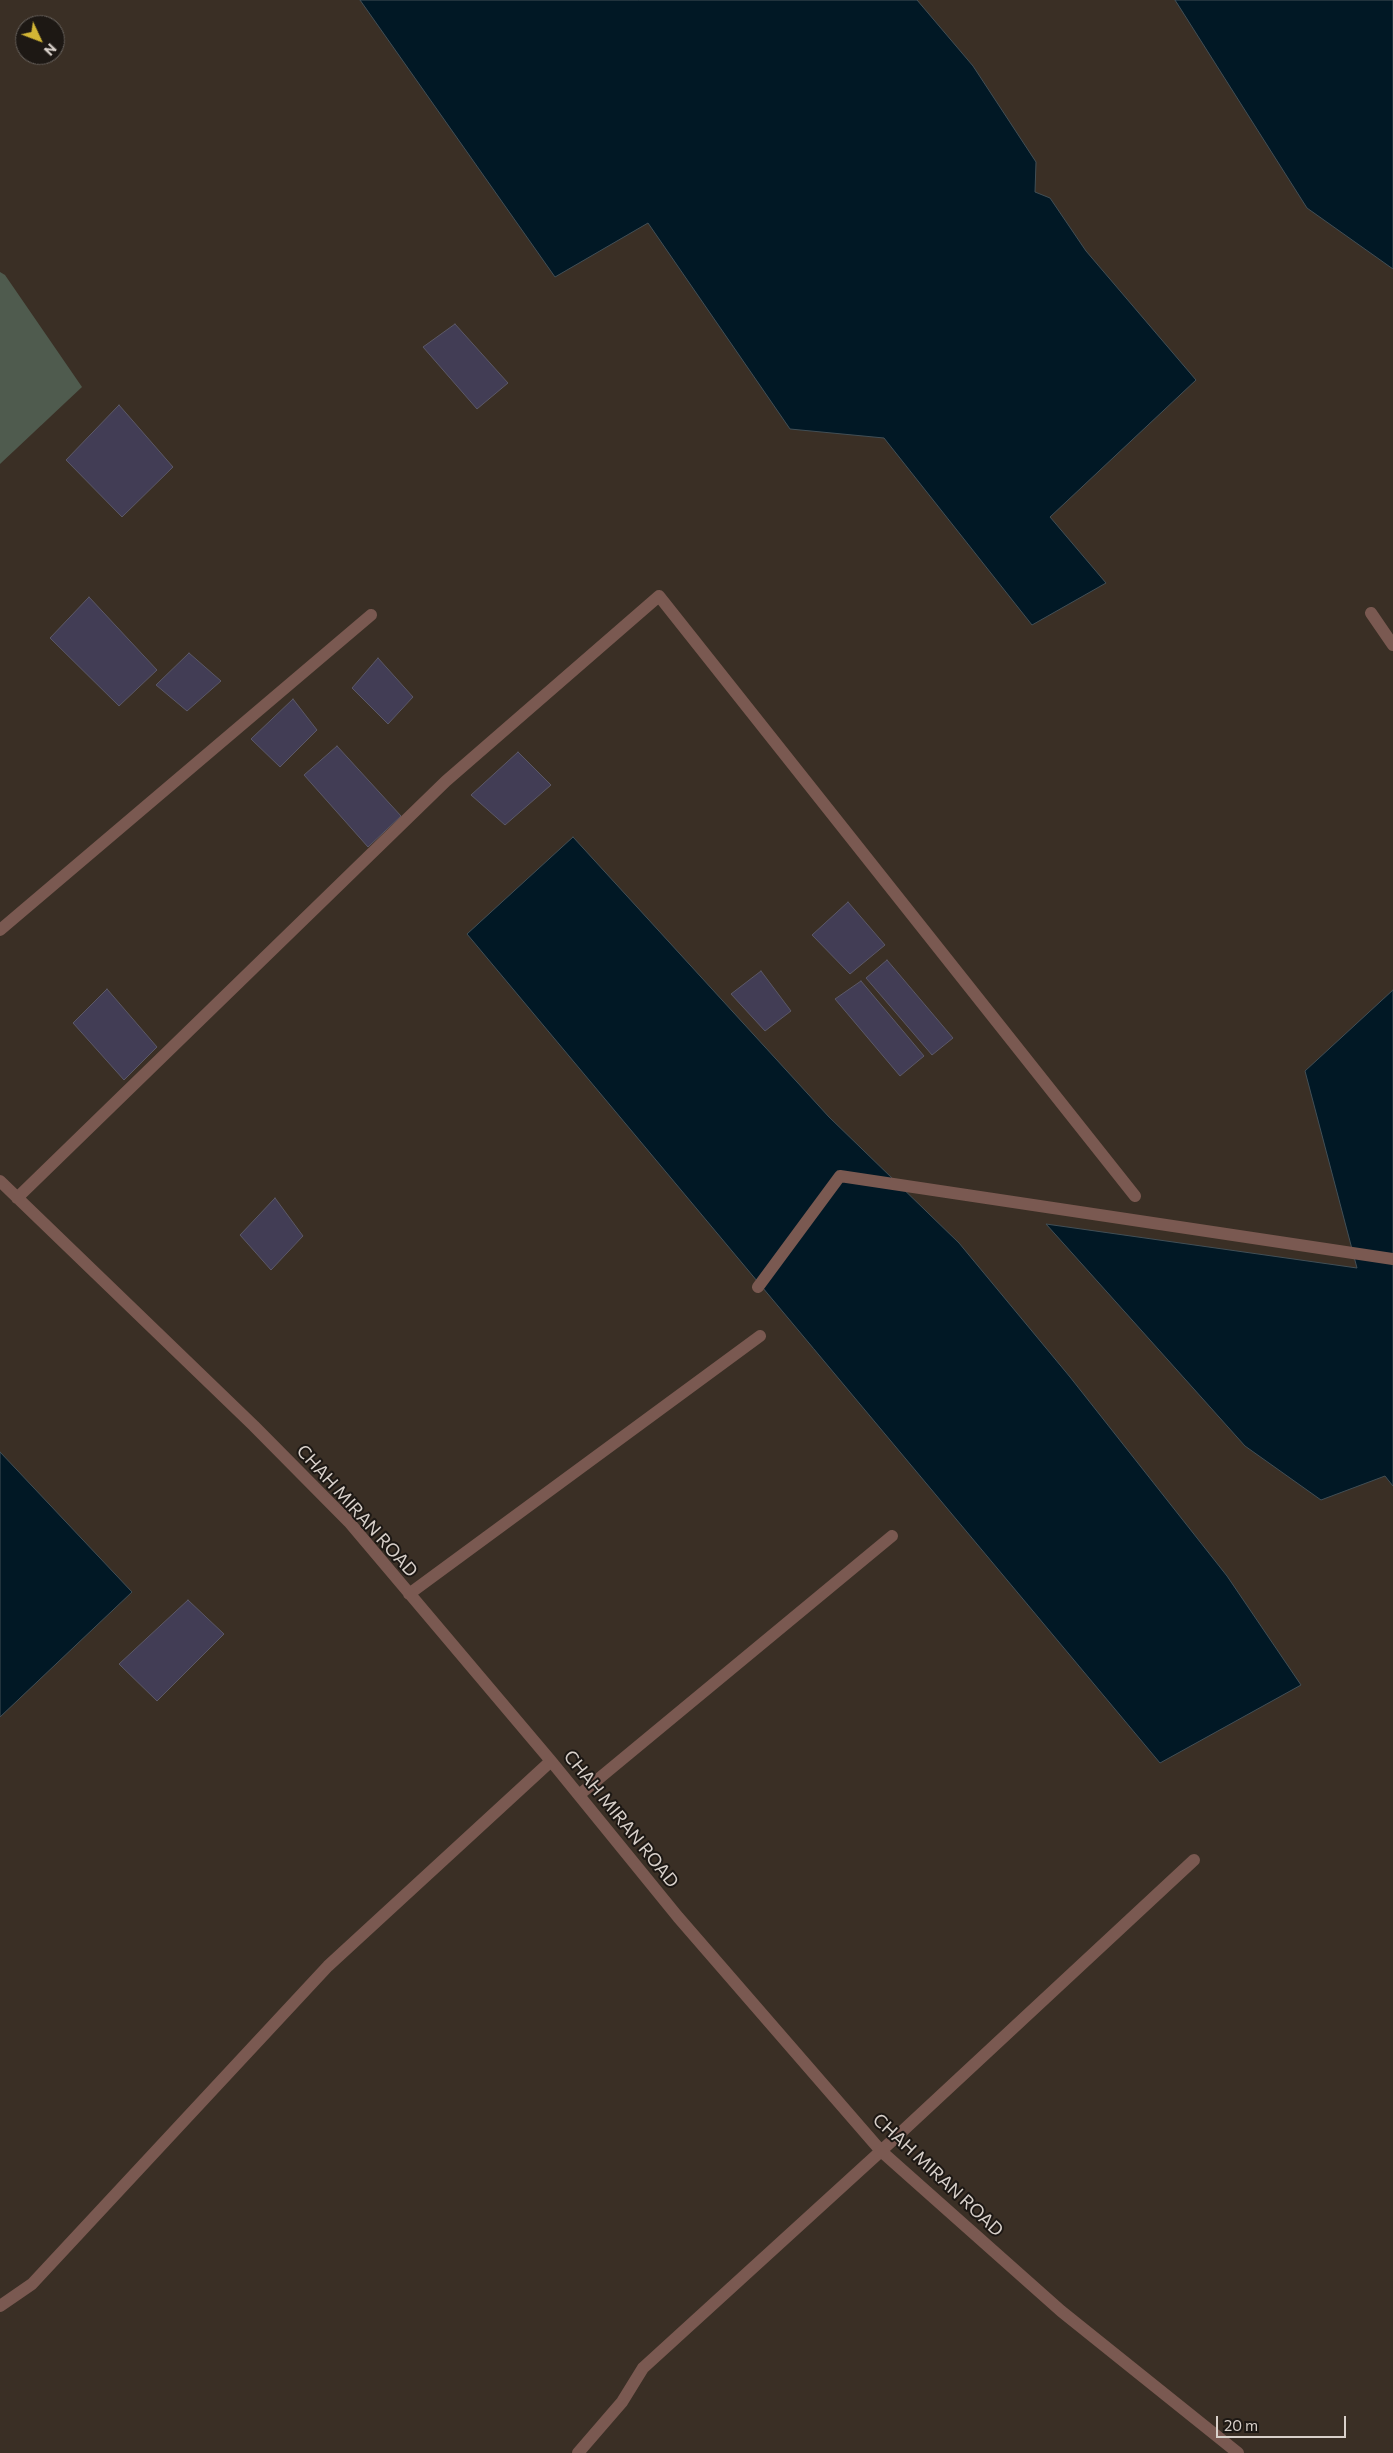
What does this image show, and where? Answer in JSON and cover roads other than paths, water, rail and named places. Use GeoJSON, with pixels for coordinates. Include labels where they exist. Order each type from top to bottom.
{"type":"FeatureCollection","features":[{"type":"Feature","properties":{"kind":"street"},"geometry":{"type":"LineString","coordinates":[[17,1198],[446,781],[659,596],[1135,1196]]}},
{"type":"Feature","properties":{"kind":"street"},"geometry":{"type":"LineString","coordinates":[[1371,613],[1393,645]]}},
{"type":"Feature","properties":{"kind":"street"},"geometry":{"type":"LineString","coordinates":[[0,930],[371,615]]}},
{"type":"Feature","properties":{"kind":"street"},"geometry":{"type":"LineString","coordinates":[[758,1287],[840,1176],[1393,1259]]}},
{"type":"Feature","properties":{"kind":"street","name":"CHAH MIRAN ROAD"},"geometry":{"type":"LineString","coordinates":[[0,1181],[261,1433],[349,1522],[551,1761],[678,1917],[881,2151],[1061,2312],[1238,2453]]}},
{"type":"Feature","properties":{"kind":"street"},"geometry":{"type":"LineString","coordinates":[[409,1594],[760,1336]]}},
{"type":"Feature","properties":{"kind":"street"},"geometry":{"type":"LineString","coordinates":[[579,1795],[892,1536]]}},
{"type":"Feature","properties":{"kind":"street"},"geometry":{"type":"LineString","coordinates":[[0,2306],[32,2284],[328,1966],[551,1761]]}},
{"type":"Feature","properties":{"kind":"street"},"geometry":{"type":"LineString","coordinates":[[578,2453],[622,2402],[642,2368],[881,2151],[1194,1860]]}},
{"type":"Feature","properties":{"kind":"street"},"geometry":{"type":"LineString","coordinates":[[1216,2453],[1226,2444]]}},
{"type":"Feature","properties":{"kind":"water"},"geometry":{"type":"Polygon","coordinates":[[[360,0],[917,0],[973,66],[1036,162],[1035,192],[1050,198],[1086,251],[1196,380],[1050,517],[1106,583],[1032,625],[884,438],[790,429],[648,223],[555,277],[360,0]]]}},
{"type":"Feature","properties":{"kind":"water"},"geometry":{"type":"Polygon","coordinates":[[[1175,0],[1393,0],[1393,269],[1307,208],[1175,0]]]}},
{"type":"Feature","properties":{"kind":"water"},"geometry":{"type":"Polygon","coordinates":[[[573,837],[829,1117],[959,1243],[1070,1377],[1227,1576],[1301,1685],[1160,1763],[467,934],[573,837]]]}},
{"type":"Feature","properties":{"kind":"water"},"geometry":{"type":"Polygon","coordinates":[[[1393,990],[1393,1486],[1385,1476],[1321,1500],[1245,1446],[1046,1224],[1357,1268],[1305,1071],[1393,990]]]}},
{"type":"Feature","properties":{"kind":"water"},"geometry":{"type":"Polygon","coordinates":[[[0,1452],[132,1592],[0,1717],[0,1452]]]}}]}
